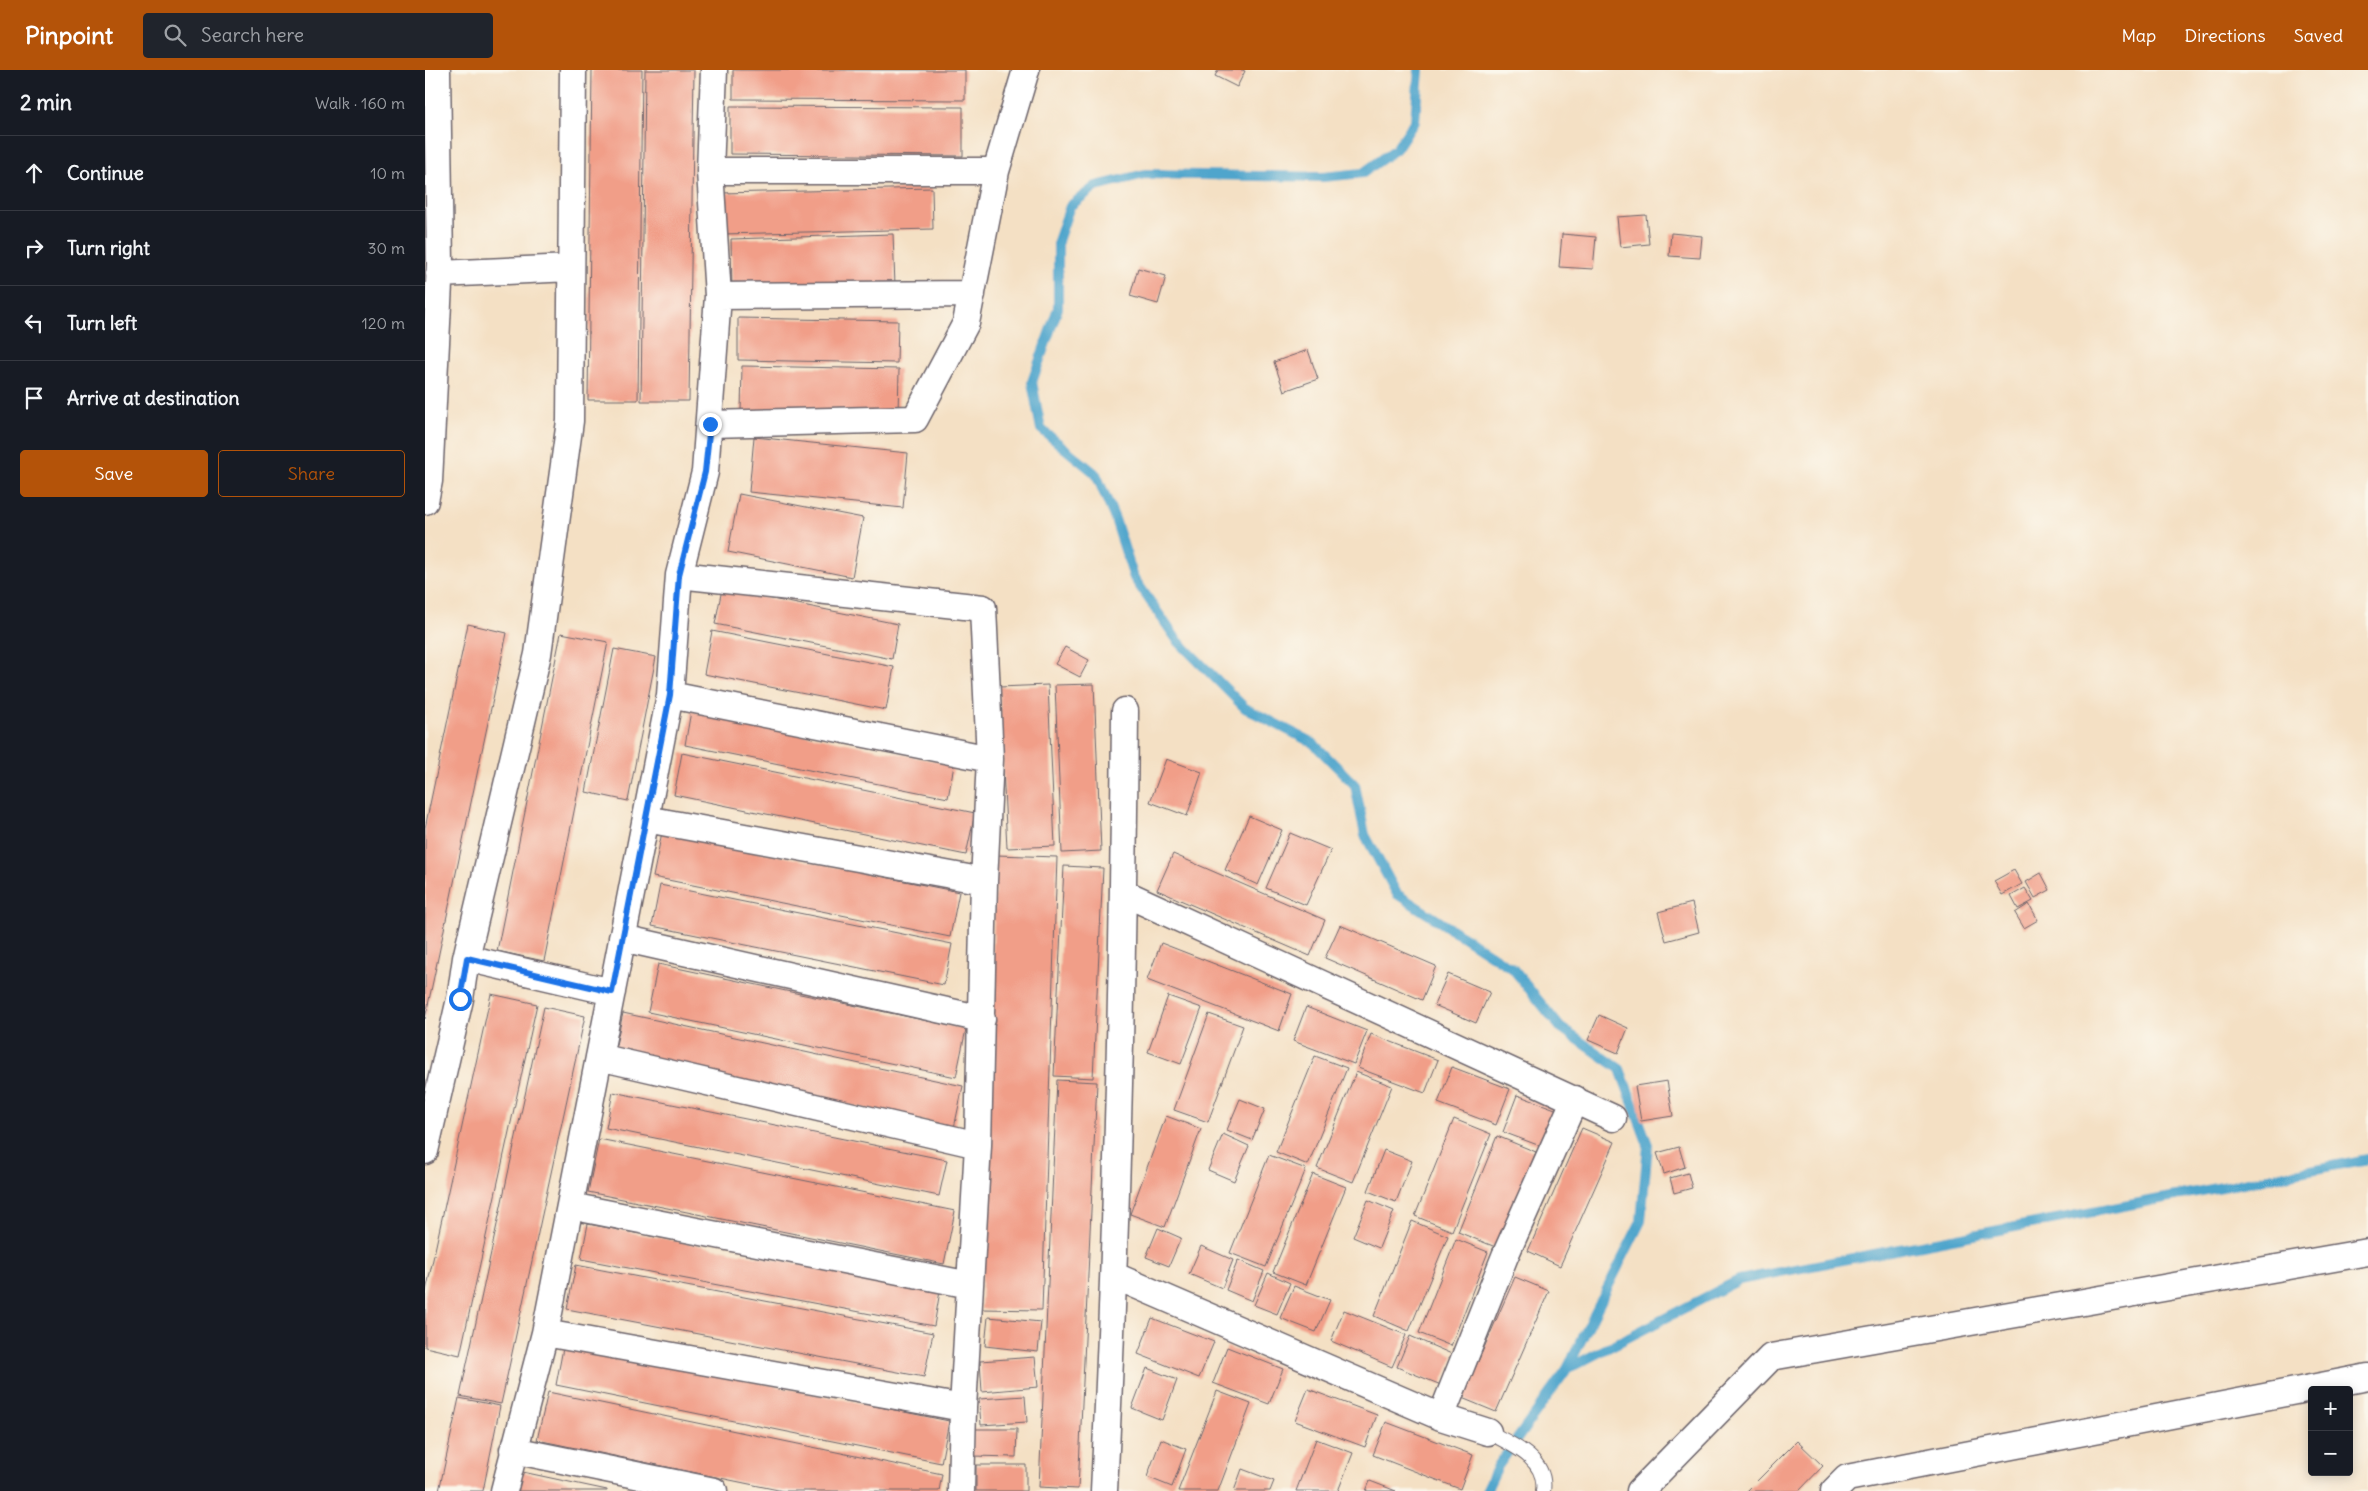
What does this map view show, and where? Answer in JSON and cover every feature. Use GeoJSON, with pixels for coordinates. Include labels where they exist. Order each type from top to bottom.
{"type":"FeatureCollection","features":[{"type":"Feature","properties":{"kind":"street"},"geometry":{"type":"LineString","coordinates":[[425,502],[429,481],[437,70]]}},
{"type":"Feature","properties":{"kind":"street"},"geometry":{"type":"LineString","coordinates":[[425,1151],[460,999],[467,958],[538,654],[570,422],[573,70]]}},
{"type":"Feature","properties":{"kind":"street"},"geometry":{"type":"LineString","coordinates":[[504,1491],[513,1450],[545,1333],[670,695],[679,575],[705,472],[718,296],[710,171],[714,70]]}},
{"type":"Feature","properties":{"kind":"street"},"geometry":{"type":"LineString","coordinates":[[710,424],[915,419],[966,324],[996,171],[1026,70]]}},
{"type":"Feature","properties":{"kind":"street"},"geometry":{"type":"LineString","coordinates":[[710,171],[996,171]]}},
{"type":"Feature","properties":{"kind":"street"},"geometry":{"type":"LineString","coordinates":[[434,267],[571,268]]}},
{"type":"Feature","properties":{"kind":"street"},"geometry":{"type":"LineString","coordinates":[[718,296],[972,294]]}},
{"type":"Feature","properties":{"kind":"street"},"geometry":{"type":"LineString","coordinates":[[679,575],[983,608],[990,759],[984,881],[978,1145],[963,1408],[961,1491]]}},
{"type":"Feature","properties":{"kind":"street"},"geometry":{"type":"LineString","coordinates":[[670,695],[990,759]]}},
{"type":"Feature","properties":{"kind":"street"},"geometry":{"type":"LineString","coordinates":[[1104,1491],[1115,1276],[1124,893],[1125,711]]}},
{"type":"Feature","properties":{"kind":"street"},"geometry":{"type":"LineString","coordinates":[[645,819],[984,881]]}},
{"type":"Feature","properties":{"kind":"street"},"geometry":{"type":"LineString","coordinates":[[1124,893],[1613,1118]]}},
{"type":"Feature","properties":{"kind":"street"},"geometry":{"type":"LineString","coordinates":[[622,938],[982,1019]]}},
{"type":"Feature","properties":{"kind":"street"},"geometry":{"type":"LineString","coordinates":[[467,958],[612,992]]}},
{"type":"Feature","properties":{"kind":"street"},"geometry":{"type":"LineString","coordinates":[[599,1057],[978,1145]]}},
{"type":"Feature","properties":{"kind":"street"},"geometry":{"type":"LineString","coordinates":[[1441,1417],[1505,1256],[1575,1099]]}},
{"type":"Feature","properties":{"kind":"street"},"geometry":{"type":"LineString","coordinates":[[570,1206],[970,1285]]}},
{"type":"Feature","properties":{"kind":"street"},"geometry":{"type":"LineString","coordinates":[[1640,1491],[1771,1356],[2368,1252]]}},
{"type":"Feature","properties":{"kind":"street"},"geometry":{"type":"LineString","coordinates":[[1115,1276],[1441,1417],[1488,1432]]}},
{"type":"Feature","properties":{"kind":"street"},"geometry":{"type":"LineString","coordinates":[[545,1333],[963,1408]]}},
{"type":"Feature","properties":{"kind":"street"},"geometry":{"type":"LineString","coordinates":[[1834,1491],[1847,1478],[2368,1377]]}},
{"type":"Feature","properties":{"kind":"street"},"geometry":{"type":"LineString","coordinates":[[513,1450],[715,1491]]}},
{"type":"Feature","properties":{"kind":"lane"},"geometry":{"type":"LineString","coordinates":[[1488,1432],[1524,1451],[1537,1466],[1544,1485],[1543,1491]]}},
{"type":"Feature","properties":{"kind":"building"},"geometry":{"type":"Polygon","coordinates":[[[592,70],[642,70],[638,400],[588,400],[592,70]]]}},
{"type":"Feature","properties":{"kind":"building"},"geometry":{"type":"Polygon","coordinates":[[[645,70],[694,70],[689,401],[641,401],[645,70]]]}},
{"type":"Feature","properties":{"kind":"building"},"geometry":{"type":"Polygon","coordinates":[[[733,70],[965,70],[965,100],[733,99],[733,70]]]}},
{"type":"Feature","properties":{"kind":"building"},"geometry":{"type":"Polygon","coordinates":[[[1218,70],[1245,71],[1237,87],[1215,76],[1218,70]]]}},
{"type":"Feature","properties":{"kind":"building"},"geometry":{"type":"Polygon","coordinates":[[[730,106],[963,107],[963,156],[730,154],[730,106]]]}},
{"type":"Feature","properties":{"kind":"building"},"geometry":{"type":"Polygon","coordinates":[[[932,188],[933,229],[722,234],[721,193],[932,188]]]}},
{"type":"Feature","properties":{"kind":"building"},"geometry":{"type":"Polygon","coordinates":[[[1646,215],[1649,244],[1620,247],[1617,217],[1646,215]]]}},
{"type":"Feature","properties":{"kind":"building"},"geometry":{"type":"Polygon","coordinates":[[[1671,233],[1702,236],[1700,258],[1669,256],[1671,233]]]}},
{"type":"Feature","properties":{"kind":"building"},"geometry":{"type":"Polygon","coordinates":[[[893,234],[895,285],[732,290],[731,239],[893,234]]]}},
{"type":"Feature","properties":{"kind":"building"},"geometry":{"type":"Polygon","coordinates":[[[1562,234],[1596,237],[1593,269],[1559,267],[1562,234]]]}},
{"type":"Feature","properties":{"kind":"building"},"geometry":{"type":"Polygon","coordinates":[[[1138,268],[1166,276],[1158,304],[1130,296],[1138,268]]]}},
{"type":"Feature","properties":{"kind":"building"},"geometry":{"type":"Polygon","coordinates":[[[738,318],[898,321],[897,363],[738,360],[738,318]]]}},
{"type":"Feature","properties":{"kind":"building"},"geometry":{"type":"Polygon","coordinates":[[[1308,350],[1318,379],[1284,391],[1274,362],[1308,350]]]}},
{"type":"Feature","properties":{"kind":"building"},"geometry":{"type":"Polygon","coordinates":[[[742,366],[899,369],[898,414],[741,412],[742,366]]]}},
{"type":"Feature","properties":{"kind":"building"},"geometry":{"type":"Polygon","coordinates":[[[754,437],[908,453],[903,508],[749,492],[754,437]]]}},
{"type":"Feature","properties":{"kind":"building"},"geometry":{"type":"Polygon","coordinates":[[[739,494],[863,518],[852,577],[728,552],[739,494]]]}},
{"type":"Feature","properties":{"kind":"building"},"geometry":{"type":"Polygon","coordinates":[[[722,589],[898,624],[892,659],[715,624],[722,589]]]}},
{"type":"Feature","properties":{"kind":"building"},"geometry":{"type":"Polygon","coordinates":[[[468,624],[507,633],[425,1019],[425,828],[468,624]]]}},
{"type":"Feature","properties":{"kind":"building"},"geometry":{"type":"Polygon","coordinates":[[[712,631],[894,667],[886,710],[704,674],[712,631]]]}},
{"type":"Feature","properties":{"kind":"building"},"geometry":{"type":"Polygon","coordinates":[[[561,633],[608,642],[544,961],[497,951],[561,633]]]}},
{"type":"Feature","properties":{"kind":"building"},"geometry":{"type":"Polygon","coordinates":[[[1065,647],[1089,660],[1080,677],[1055,664],[1065,647]]]}},
{"type":"Feature","properties":{"kind":"building"},"geometry":{"type":"Polygon","coordinates":[[[614,649],[656,657],[628,801],[586,792],[614,649]]]}},
{"type":"Feature","properties":{"kind":"building"},"geometry":{"type":"Polygon","coordinates":[[[1094,684],[1101,851],[1062,853],[1055,685],[1094,684]]]}},
{"type":"Feature","properties":{"kind":"building"},"geometry":{"type":"Polygon","coordinates":[[[1048,685],[1055,846],[1007,848],[999,687],[1048,685]]]}},
{"type":"Feature","properties":{"kind":"building"},"geometry":{"type":"Polygon","coordinates":[[[691,711],[954,765],[948,798],[685,745],[691,711]]]}},
{"type":"Feature","properties":{"kind":"building"},"geometry":{"type":"Polygon","coordinates":[[[682,753],[975,813],[966,855],[674,795],[682,753]]]}},
{"type":"Feature","properties":{"kind":"building"},"geometry":{"type":"Polygon","coordinates":[[[1166,759],[1202,772],[1187,816],[1150,802],[1166,759]]]}},
{"type":"Feature","properties":{"kind":"building"},"geometry":{"type":"Polygon","coordinates":[[[1249,816],[1282,830],[1258,885],[1225,870],[1249,816]]]}},
{"type":"Feature","properties":{"kind":"building"},"geometry":{"type":"Polygon","coordinates":[[[662,832],[959,892],[950,937],[653,877],[662,832]]]}},
{"type":"Feature","properties":{"kind":"building"},"geometry":{"type":"Polygon","coordinates":[[[1290,833],[1331,850],[1306,905],[1266,888],[1290,833]]]}},
{"type":"Feature","properties":{"kind":"building"},"geometry":{"type":"Polygon","coordinates":[[[1173,854],[1325,920],[1310,956],[1157,890],[1173,854]]]}},
{"type":"Feature","properties":{"kind":"building"},"geometry":{"type":"Polygon","coordinates":[[[996,855],[1057,857],[1042,1310],[981,1309],[996,855]]]}},
{"type":"Feature","properties":{"kind":"building"},"geometry":{"type":"Polygon","coordinates":[[[1064,866],[1103,868],[1093,1078],[1054,1076],[1064,866]]]}},
{"type":"Feature","properties":{"kind":"building"},"geometry":{"type":"Polygon","coordinates":[[[2014,870],[2022,884],[2002,895],[1994,881],[2014,870]]]}},
{"type":"Feature","properties":{"kind":"building"},"geometry":{"type":"Polygon","coordinates":[[[2041,873],[2050,890],[2035,898],[2026,882],[2041,873]]]}},
{"type":"Feature","properties":{"kind":"building"},"geometry":{"type":"Polygon","coordinates":[[[660,885],[952,944],[944,985],[652,926],[660,885]]]}},
{"type":"Feature","properties":{"kind":"building"},"geometry":{"type":"Polygon","coordinates":[[[2025,888],[2033,901],[2018,909],[2011,896],[2025,888]]]}},
{"type":"Feature","properties":{"kind":"building"},"geometry":{"type":"Polygon","coordinates":[[[1692,903],[1699,932],[1666,941],[1658,912],[1692,903]]]}},
{"type":"Feature","properties":{"kind":"building"},"geometry":{"type":"Polygon","coordinates":[[[2029,904],[2038,920],[2024,928],[2015,913],[2029,904]]]}},
{"type":"Feature","properties":{"kind":"building"},"geometry":{"type":"Polygon","coordinates":[[[1340,925],[1436,966],[1422,1000],[1325,958],[1340,925]]]}},
{"type":"Feature","properties":{"kind":"building"},"geometry":{"type":"Polygon","coordinates":[[[1161,943],[1292,994],[1279,1031],[1147,980],[1161,943]]]}},
{"type":"Feature","properties":{"kind":"building"},"geometry":{"type":"Polygon","coordinates":[[[658,964],[966,1029],[956,1077],[648,1012],[658,964]]]}},
{"type":"Feature","properties":{"kind":"building"},"geometry":{"type":"Polygon","coordinates":[[[1448,974],[1490,992],[1476,1023],[1434,1005],[1448,974]]]}},
{"type":"Feature","properties":{"kind":"building"},"geometry":{"type":"Polygon","coordinates":[[[491,994],[537,1004],[460,1355],[425,1347],[425,1296],[491,994]]]}},
{"type":"Feature","properties":{"kind":"building"},"geometry":{"type":"Polygon","coordinates":[[[1168,996],[1202,1008],[1181,1064],[1148,1052],[1168,996]]]}},
{"type":"Feature","properties":{"kind":"building"},"geometry":{"type":"Polygon","coordinates":[[[544,1007],[585,1016],[501,1404],[460,1396],[544,1007]]]}},
{"type":"Feature","properties":{"kind":"building"},"geometry":{"type":"Polygon","coordinates":[[[1306,1007],[1367,1031],[1354,1064],[1293,1041],[1306,1007]]]}},
{"type":"Feature","properties":{"kind":"building"},"geometry":{"type":"Polygon","coordinates":[[[623,1013],[963,1086],[954,1128],[614,1054],[623,1013]]]}},
{"type":"Feature","properties":{"kind":"building"},"geometry":{"type":"Polygon","coordinates":[[[1209,1014],[1243,1026],[1208,1122],[1174,1110],[1209,1014]]]}},
{"type":"Feature","properties":{"kind":"building"},"geometry":{"type":"Polygon","coordinates":[[[1599,1015],[1628,1028],[1618,1053],[1588,1040],[1599,1015]]]}},
{"type":"Feature","properties":{"kind":"building"},"geometry":{"type":"Polygon","coordinates":[[[1371,1034],[1438,1060],[1425,1093],[1358,1068],[1371,1034]]]}},
{"type":"Feature","properties":{"kind":"building"},"geometry":{"type":"Polygon","coordinates":[[[1315,1056],[1347,1068],[1308,1165],[1276,1152],[1315,1056]]]}},
{"type":"Feature","properties":{"kind":"building"},"geometry":{"type":"Polygon","coordinates":[[[1452,1067],[1510,1089],[1496,1125],[1438,1103],[1452,1067]]]}},
{"type":"Feature","properties":{"kind":"building"},"geometry":{"type":"Polygon","coordinates":[[[1356,1072],[1392,1086],[1353,1182],[1317,1168],[1356,1072]]]}},
{"type":"Feature","properties":{"kind":"building"},"geometry":{"type":"Polygon","coordinates":[[[1057,1080],[1097,1082],[1078,1489],[1039,1487],[1057,1080]]]}},
{"type":"Feature","properties":{"kind":"building"},"geometry":{"type":"Polygon","coordinates":[[[1667,1081],[1673,1116],[1641,1121],[1635,1086],[1667,1081]]]}},
{"type":"Feature","properties":{"kind":"building"},"geometry":{"type":"Polygon","coordinates":[[[613,1092],[947,1160],[939,1196],[606,1128],[613,1092]]]}},
{"type":"Feature","properties":{"kind":"building"},"geometry":{"type":"Polygon","coordinates":[[[1517,1095],[1558,1110],[1543,1147],[1503,1132],[1517,1095]]]}},
{"type":"Feature","properties":{"kind":"building"},"geometry":{"type":"Polygon","coordinates":[[[1240,1099],[1265,1109],[1252,1140],[1227,1130],[1240,1099]]]}},
{"type":"Feature","properties":{"kind":"building"},"geometry":{"type":"Polygon","coordinates":[[[1166,1116],[1201,1129],[1165,1227],[1130,1214],[1166,1116]]]}},
{"type":"Feature","properties":{"kind":"building"},"geometry":{"type":"Polygon","coordinates":[[[1454,1119],[1491,1134],[1452,1231],[1415,1216],[1454,1119]]]}},
{"type":"Feature","properties":{"kind":"building"},"geometry":{"type":"Polygon","coordinates":[[[1582,1128],[1615,1142],[1560,1266],[1528,1251],[1582,1128]]]}},
{"type":"Feature","properties":{"kind":"building"},"geometry":{"type":"Polygon","coordinates":[[[1223,1134],[1249,1146],[1234,1181],[1208,1170],[1223,1134]]]}},
{"type":"Feature","properties":{"kind":"building"},"geometry":{"type":"Polygon","coordinates":[[[1497,1136],[1536,1152],[1498,1248],[1458,1232],[1497,1136]]]}},
{"type":"Feature","properties":{"kind":"building"},"geometry":{"type":"Polygon","coordinates":[[[599,1139],[955,1211],[944,1264],[588,1192],[599,1139]]]}},
{"type":"Feature","properties":{"kind":"building"},"geometry":{"type":"Polygon","coordinates":[[[1679,1147],[1685,1167],[1664,1174],[1657,1153],[1679,1147]]]}},
{"type":"Feature","properties":{"kind":"building"},"geometry":{"type":"Polygon","coordinates":[[[1384,1150],[1412,1161],[1396,1202],[1368,1191],[1384,1150]]]}},
{"type":"Feature","properties":{"kind":"building"},"geometry":{"type":"Polygon","coordinates":[[[1269,1155],[1306,1169],[1266,1267],[1230,1253],[1269,1155]]]}},
{"type":"Feature","properties":{"kind":"building"},"geometry":{"type":"Polygon","coordinates":[[[1688,1173],[1692,1188],[1674,1193],[1670,1178],[1688,1173]]]}},
{"type":"Feature","properties":{"kind":"building"},"geometry":{"type":"Polygon","coordinates":[[[1313,1174],[1346,1187],[1306,1285],[1273,1272],[1313,1174]]]}},
{"type":"Feature","properties":{"kind":"building"},"geometry":{"type":"Polygon","coordinates":[[[1368,1200],[1394,1211],[1379,1248],[1353,1237],[1368,1200]]]}},
{"type":"Feature","properties":{"kind":"building"},"geometry":{"type":"Polygon","coordinates":[[[1412,1221],[1448,1236],[1409,1331],[1374,1316],[1412,1221]]]}},
{"type":"Feature","properties":{"kind":"building"},"geometry":{"type":"Polygon","coordinates":[[[588,1224],[940,1291],[934,1326],[581,1259],[588,1224]]]}},
{"type":"Feature","properties":{"kind":"building"},"geometry":{"type":"Polygon","coordinates":[[[1158,1228],[1181,1238],[1169,1266],[1146,1257],[1158,1228]]]}},
{"type":"Feature","properties":{"kind":"building"},"geometry":{"type":"Polygon","coordinates":[[[1456,1239],[1488,1252],[1451,1346],[1419,1333],[1456,1239]]]}},
{"type":"Feature","properties":{"kind":"building"},"geometry":{"type":"Polygon","coordinates":[[[1201,1246],[1233,1260],[1222,1288],[1189,1274],[1201,1246]]]}},
{"type":"Feature","properties":{"kind":"building"},"geometry":{"type":"Polygon","coordinates":[[[1238,1260],[1264,1271],[1252,1301],[1226,1290],[1238,1260]]]}},
{"type":"Feature","properties":{"kind":"building"},"geometry":{"type":"Polygon","coordinates":[[[576,1265],[933,1333],[924,1377],[567,1309],[576,1265]]]}},
{"type":"Feature","properties":{"kind":"building"},"geometry":{"type":"Polygon","coordinates":[[[1268,1273],[1290,1283],[1277,1314],[1254,1305],[1268,1273]]]}},
{"type":"Feature","properties":{"kind":"building"},"geometry":{"type":"Polygon","coordinates":[[[1515,1277],[1549,1291],[1496,1412],[1462,1398],[1515,1277]]]}},
{"type":"Feature","properties":{"kind":"building"},"geometry":{"type":"Polygon","coordinates":[[[1294,1286],[1330,1300],[1316,1332],[1280,1318],[1294,1286]]]}},
{"type":"Feature","properties":{"kind":"building"},"geometry":{"type":"Polygon","coordinates":[[[1344,1310],[1406,1335],[1392,1367],[1331,1341],[1344,1310]]]}},
{"type":"Feature","properties":{"kind":"building"},"geometry":{"type":"Polygon","coordinates":[[[988,1317],[1041,1322],[1038,1352],[985,1346],[988,1317]]]}},
{"type":"Feature","properties":{"kind":"building"},"geometry":{"type":"Polygon","coordinates":[[[1152,1318],[1214,1342],[1199,1378],[1138,1354],[1152,1318]]]}},
{"type":"Feature","properties":{"kind":"building"},"geometry":{"type":"Polygon","coordinates":[[[1410,1336],[1454,1355],[1441,1385],[1397,1367],[1410,1336]]]}},
{"type":"Feature","properties":{"kind":"building"},"geometry":{"type":"Polygon","coordinates":[[[564,1343],[949,1421],[941,1463],[556,1385],[564,1343]]]}},
{"type":"Feature","properties":{"kind":"building"},"geometry":{"type":"Polygon","coordinates":[[[1227,1347],[1283,1369],[1269,1404],[1213,1383],[1227,1347]]]}},
{"type":"Feature","properties":{"kind":"building"},"geometry":{"type":"Polygon","coordinates":[[[1035,1357],[1038,1387],[982,1392],[980,1361],[1035,1357]]]}},
{"type":"Feature","properties":{"kind":"building"},"geometry":{"type":"Polygon","coordinates":[[[1147,1368],[1177,1380],[1162,1420],[1132,1408],[1147,1368]]]}},
{"type":"Feature","properties":{"kind":"building"},"geometry":{"type":"Polygon","coordinates":[[[1308,1389],[1377,1415],[1365,1447],[1295,1421],[1308,1389]]]}},
{"type":"Feature","properties":{"kind":"building"},"geometry":{"type":"Polygon","coordinates":[[[1217,1391],[1251,1404],[1218,1491],[1178,1491],[1217,1391]]]}},
{"type":"Feature","properties":{"kind":"building"},"geometry":{"type":"Polygon","coordinates":[[[548,1392],[942,1474],[939,1491],[783,1491],[537,1440],[548,1392]]]}},
{"type":"Feature","properties":{"kind":"building"},"geometry":{"type":"Polygon","coordinates":[[[1025,1396],[1027,1422],[981,1425],[979,1399],[1025,1396]]]}},
{"type":"Feature","properties":{"kind":"building"},"geometry":{"type":"Polygon","coordinates":[[[459,1398],[500,1406],[483,1491],[439,1491],[459,1398]]]}},
{"type":"Feature","properties":{"kind":"building"},"geometry":{"type":"Polygon","coordinates":[[[1386,1422],[1473,1455],[1460,1489],[1373,1455],[1386,1422]]]}},
{"type":"Feature","properties":{"kind":"building"},"geometry":{"type":"Polygon","coordinates":[[[973,1429],[1017,1429],[1016,1457],[972,1456],[973,1429]]]}},
{"type":"Feature","properties":{"kind":"building"},"geometry":{"type":"Polygon","coordinates":[[[1161,1439],[1186,1449],[1172,1487],[1147,1477],[1161,1439]]]}},
{"type":"Feature","properties":{"kind":"building"},"geometry":{"type":"Polygon","coordinates":[[[1316,1439],[1353,1453],[1338,1491],[1296,1491],[1316,1439]]]}},
{"type":"Feature","properties":{"kind":"building"},"geometry":{"type":"Polygon","coordinates":[[[1797,1441],[1823,1466],[1799,1491],[1747,1491],[1797,1441]]]}},
{"type":"Feature","properties":{"kind":"building"},"geometry":{"type":"Polygon","coordinates":[[[976,1465],[1026,1465],[1026,1491],[976,1491],[976,1465]]]}},
{"type":"Feature","properties":{"kind":"building"},"geometry":{"type":"Polygon","coordinates":[[[1242,1469],[1274,1481],[1270,1491],[1234,1491],[1242,1469]]]}},
{"type":"Feature","properties":{"kind":"building"},"geometry":{"type":"Polygon","coordinates":[[[518,1471],[607,1490],[607,1491],[514,1491],[518,1471]]]}},
{"type":"Feature","properties":{"kind":"building"},"geometry":{"type":"Polygon","coordinates":[[[1370,1481],[1396,1491],[1366,1491],[1370,1481]]]}},
{"type":"Feature","properties":{"kind":"waterway"},"geometry":{"type":"LineString","coordinates":[[1419,70],[1415,121],[1396,149],[1363,173],[1323,177],[1145,174],[1096,186],[1070,206],[1058,241],[1058,308],[1032,382],[1041,429],[1096,474],[1115,519],[1134,578],[1177,640],[1245,708],[1313,743],[1355,785],[1365,835],[1397,894],[1513,969],[1560,1027],[1620,1069],[1648,1145],[1641,1221],[1567,1369],[1498,1466],[1486,1491]]}},
{"type":"Feature","properties":{"kind":"waterway"},"geometry":{"type":"LineString","coordinates":[[1567,1369],[1739,1280],[2368,1159]]}},
{"type":"Feature","properties":{"kind":"route"},"geometry":{"type":"LineString","coordinates":[[460,999],[467,958],[612,992],[670,695],[679,575],[705,472],[710,424]]}}]}
